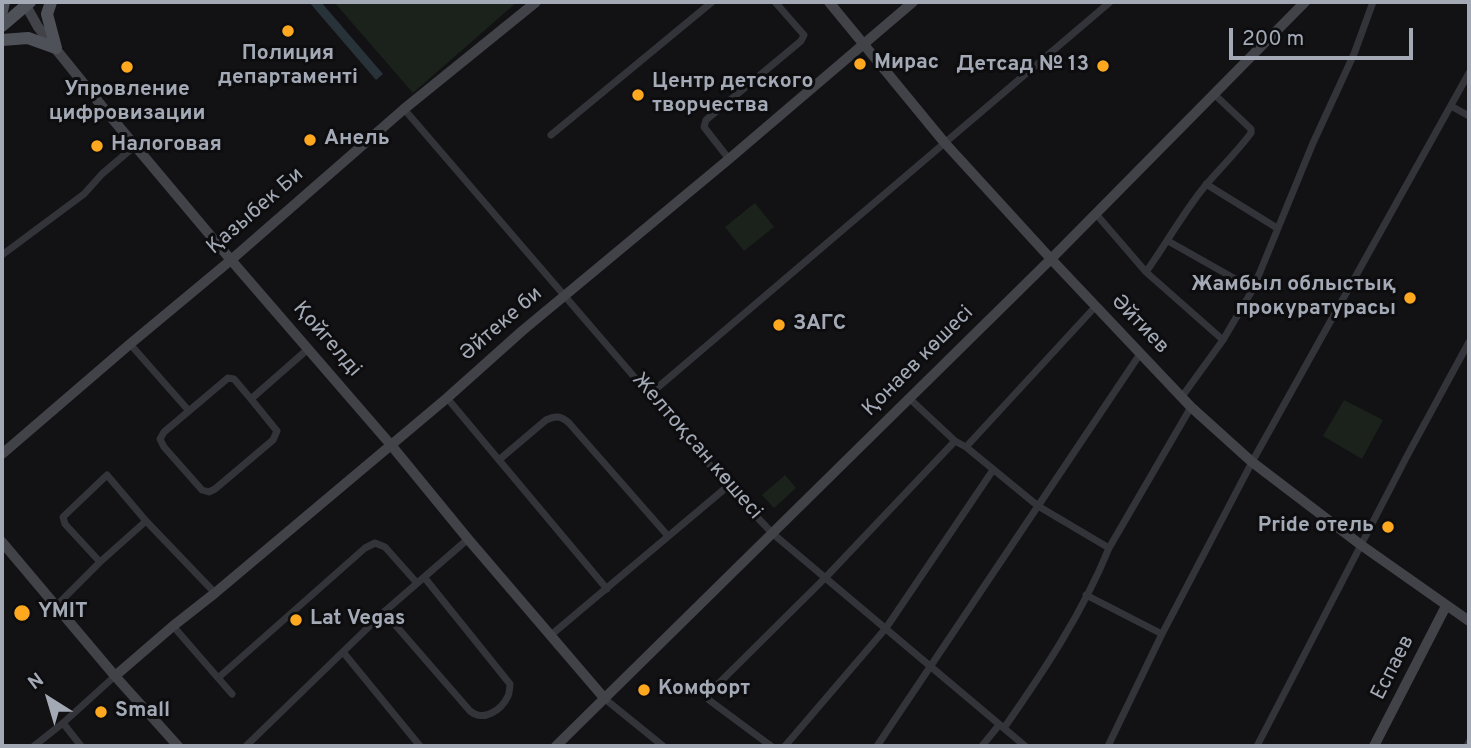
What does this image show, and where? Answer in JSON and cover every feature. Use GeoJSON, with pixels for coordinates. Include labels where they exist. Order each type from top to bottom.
{"type":"FeatureCollection","features":[{"type":"Feature","properties":{"kind":"main road"},"geometry":{"type":"LineString","coordinates":[[2,10],[4,2]]}},
{"type":"Feature","properties":{"kind":"main road"},"geometry":{"type":"LineString","coordinates":[[51,2],[47,15],[56,48]]}},
{"type":"Feature","properties":{"kind":"main road"},"geometry":{"type":"LineString","coordinates":[[2,26],[27,3]]}},
{"type":"Feature","properties":{"kind":"main road"},"geometry":{"type":"LineString","coordinates":[[2,40],[28,38],[56,48]]}},
{"type":"Feature","properties":{"kind":"street","name":"Қазыбек Би"},"geometry":{"type":"LineString","coordinates":[[2,454],[404,110],[536,2]]}},
{"type":"Feature","properties":{"kind":"street"},"geometry":{"type":"LineString","coordinates":[[551,135],[712,2]]}},
{"type":"Feature","properties":{"kind":"street"},"geometry":{"type":"LineString","coordinates":[[729,159],[704,127],[706,120],[801,41],[804,35],[775,2]]}},
{"type":"Feature","properties":{"kind":"street","name":"Әйтиев"},"geometry":{"type":"LineString","coordinates":[[829,2],[944,142],[1181,398],[1252,462],[1361,545],[1469,621]]}},
{"type":"Feature","properties":{"kind":"street","name":"Әйтеке би"},"geometry":{"type":"LineString","coordinates":[[115,676],[913,2]]}},
{"type":"Feature","properties":{"kind":"street"},"geometry":{"type":"LineString","coordinates":[[650,394],[1110,2]]}},
{"type":"Feature","properties":{"kind":"street","name":"Қонаев көшесі"},"geometry":{"type":"LineString","coordinates":[[556,746],[1051,260],[1304,2]]}},
{"type":"Feature","properties":{"kind":"street"},"geometry":{"type":"LineString","coordinates":[[1181,398],[1223,340],[1252,289],[1354,54],[1373,2]]}},
{"type":"Feature","properties":{"kind":"street","name":"Қойгелді"},"geometry":{"type":"LineString","coordinates":[[27,3],[38,27],[231,260],[391,444],[605,699]]}},
{"type":"Feature","properties":{"kind":"street"},"geometry":{"type":"LineString","coordinates":[[1108,746],[1162,634],[1252,462],[1469,73]]}},
{"type":"Feature","properties":{"kind":"street"},"geometry":{"type":"LineString","coordinates":[[1146,272],[1206,184],[1250,135],[1251,129],[1214,94]]}},
{"type":"Feature","properties":{"kind":"street"},"geometry":{"type":"LineString","coordinates":[[1451,106],[1469,116]]}},
{"type":"Feature","properties":{"kind":"street","name":"Желтоқсан көшесі"},"geometry":{"type":"LineString","coordinates":[[404,110],[728,486],[772,533],[1025,746]]}},
{"type":"Feature","properties":{"kind":"street"},"geometry":{"type":"LineString","coordinates":[[2,255],[84,194],[102,174],[136,145]]}},
{"type":"Feature","properties":{"kind":"street"},"geometry":{"type":"LineString","coordinates":[[1206,184],[1277,228]]}},
{"type":"Feature","properties":{"kind":"street"},"geometry":{"type":"LineString","coordinates":[[1096,214],[1146,272],[1223,340]]}},
{"type":"Feature","properties":{"kind":"street"},"geometry":{"type":"LineString","coordinates":[[1168,242],[1252,289]]}},
{"type":"Feature","properties":{"kind":"street"},"geometry":{"type":"LineString","coordinates":[[966,447],[1095,307]]}},
{"type":"Feature","properties":{"kind":"street"},"geometry":{"type":"LineString","coordinates":[[1256,746],[1469,342]]}},
{"type":"Feature","properties":{"kind":"street"},"geometry":{"type":"LineString","coordinates":[[130,344],[189,411]]}},
{"type":"Feature","properties":{"kind":"street"},"geometry":{"type":"LineString","coordinates":[[251,399],[308,349]]}},
{"type":"Feature","properties":{"kind":"street"},"geometry":{"type":"LineString","coordinates":[[877,746],[1140,354]]}},
{"type":"Feature","properties":{"kind":"street"},"geometry":{"type":"LineString","coordinates":[[228,378],[234,379],[251,399],[277,431],[273,440],[215,489],[209,492],[202,490],[164,447],[160,439],[163,432],[228,378]]}},
{"type":"Feature","properties":{"kind":"street"},"geometry":{"type":"LineString","coordinates":[[447,398],[607,589]]}},
{"type":"Feature","properties":{"kind":"street"},"geometry":{"type":"LineString","coordinates":[[910,399],[955,441],[1038,506],[1109,548]]}},
{"type":"Feature","properties":{"kind":"street"},"geometry":{"type":"LineString","coordinates":[[982,746],[1042,674],[1099,572],[1109,548],[1191,407]]}},
{"type":"Feature","properties":{"kind":"street"},"geometry":{"type":"LineString","coordinates":[[500,458],[546,420],[561,416],[668,536]]}},
{"type":"Feature","properties":{"kind":"street"},"geometry":{"type":"LineString","coordinates":[[771,746],[709,700],[708,696],[955,441]]}},
{"type":"Feature","properties":{"kind":"street"},"geometry":{"type":"LineString","coordinates":[[785,746],[886,628],[993,470]]}},
{"type":"Feature","properties":{"kind":"street"},"geometry":{"type":"LineString","coordinates":[[100,562],[65,524],[63,517],[107,475],[215,593]]}},
{"type":"Feature","properties":{"kind":"street"},"geometry":{"type":"LineString","coordinates":[[551,635],[728,486]]}},
{"type":"Feature","properties":{"kind":"street"},"geometry":{"type":"LineString","coordinates":[[56,606],[146,520]]}},
{"type":"Feature","properties":{"kind":"street"},"geometry":{"type":"LineString","coordinates":[[246,746],[384,612],[468,539]]}},
{"type":"Feature","properties":{"kind":"street"},"geometry":{"type":"LineString","coordinates":[[2,542],[178,746]]}},
{"type":"Feature","properties":{"kind":"street"},"geometry":{"type":"LineString","coordinates":[[218,678],[365,548],[375,543],[385,547],[420,580],[510,684],[509,695],[499,708],[485,717],[476,716],[384,612]]}},
{"type":"Feature","properties":{"kind":"street"},"geometry":{"type":"LineString","coordinates":[[1086,595],[1162,634]]}},
{"type":"Feature","properties":{"kind":"street","name":"Еспаев"},"geometry":{"type":"LineString","coordinates":[[1374,746],[1446,606]]}},
{"type":"Feature","properties":{"kind":"street"},"geometry":{"type":"LineString","coordinates":[[173,626],[232,694]]}},
{"type":"Feature","properties":{"kind":"street"},"geometry":{"type":"LineString","coordinates":[[343,652],[420,746]]}},
{"type":"Feature","properties":{"kind":"street"},"geometry":{"type":"LineString","coordinates":[[34,746],[115,676]]}},
{"type":"Feature","properties":{"kind":"street"},"geometry":{"type":"LineString","coordinates":[[605,699],[663,746]]}},
{"type":"Feature","properties":{"kind":"street"},"geometry":{"type":"LineString","coordinates":[[63,723],[81,746]]}},
{"type":"Feature","properties":{"kind":"shaded area"},"geometry":{"type":"Polygon","coordinates":[[[309,2],[321,2],[383,74],[376,80],[309,2]]]}},
{"type":"Feature","properties":{"kind":"shaded area"},"geometry":{"type":"Polygon","coordinates":[[[334,2],[517,2],[413,93],[334,2]]]}},
{"type":"Feature","properties":{"kind":"shaded area"},"geometry":{"type":"Polygon","coordinates":[[[755,203],[774,227],[744,251],[725,227],[755,203]]]}},
{"type":"Feature","properties":{"kind":"shaded area"},"geometry":{"type":"Polygon","coordinates":[[[1344,400],[1383,420],[1362,459],[1323,436],[1344,400]]]}},
{"type":"Feature","properties":{"kind":"shaded area"},"geometry":{"type":"Polygon","coordinates":[[[785,475],[796,488],[774,508],[762,495],[785,475]]]}},
{"type":"Feature","properties":{"kind":"place","name":"Полиция департаменті"},"geometry":{"type":"Point","coordinates":[288,31]}},
{"type":"Feature","properties":{"kind":"place","name":"Мирас"},"geometry":{"type":"Point","coordinates":[860,64]}},
{"type":"Feature","properties":{"kind":"place","name":"Детсад № 13"},"geometry":{"type":"Point","coordinates":[1103,66]}},
{"type":"Feature","properties":{"kind":"place","name":"Упровление цифровизации"},"geometry":{"type":"Point","coordinates":[127,67]}},
{"type":"Feature","properties":{"kind":"place","name":"Центр детского творчества"},"geometry":{"type":"Point","coordinates":[638,95]}},
{"type":"Feature","properties":{"kind":"place","name":"Анель"},"geometry":{"type":"Point","coordinates":[310,140]}},
{"type":"Feature","properties":{"kind":"place","name":"Налоговая"},"geometry":{"type":"Point","coordinates":[97,146]}},
{"type":"Feature","properties":{"kind":"place","name":"Жамбыл облыстық прокуратурасы"},"geometry":{"type":"Point","coordinates":[1410,298]}},
{"type":"Feature","properties":{"kind":"place","name":"ЗАГС"},"geometry":{"type":"Point","coordinates":[779,325]}},
{"type":"Feature","properties":{"kind":"place","name":"Pride отель"},"geometry":{"type":"Point","coordinates":[1388,527]}},
{"type":"Feature","properties":{"kind":"place","name":"YMIT"},"geometry":{"type":"Point","coordinates":[22,613]}},
{"type":"Feature","properties":{"kind":"place","name":"Lat Vegas"},"geometry":{"type":"Point","coordinates":[296,620]}},
{"type":"Feature","properties":{"kind":"place","name":"Комфорт"},"geometry":{"type":"Point","coordinates":[644,690]}},
{"type":"Feature","properties":{"kind":"place","name":"Small"},"geometry":{"type":"Point","coordinates":[101,712]}}]}
